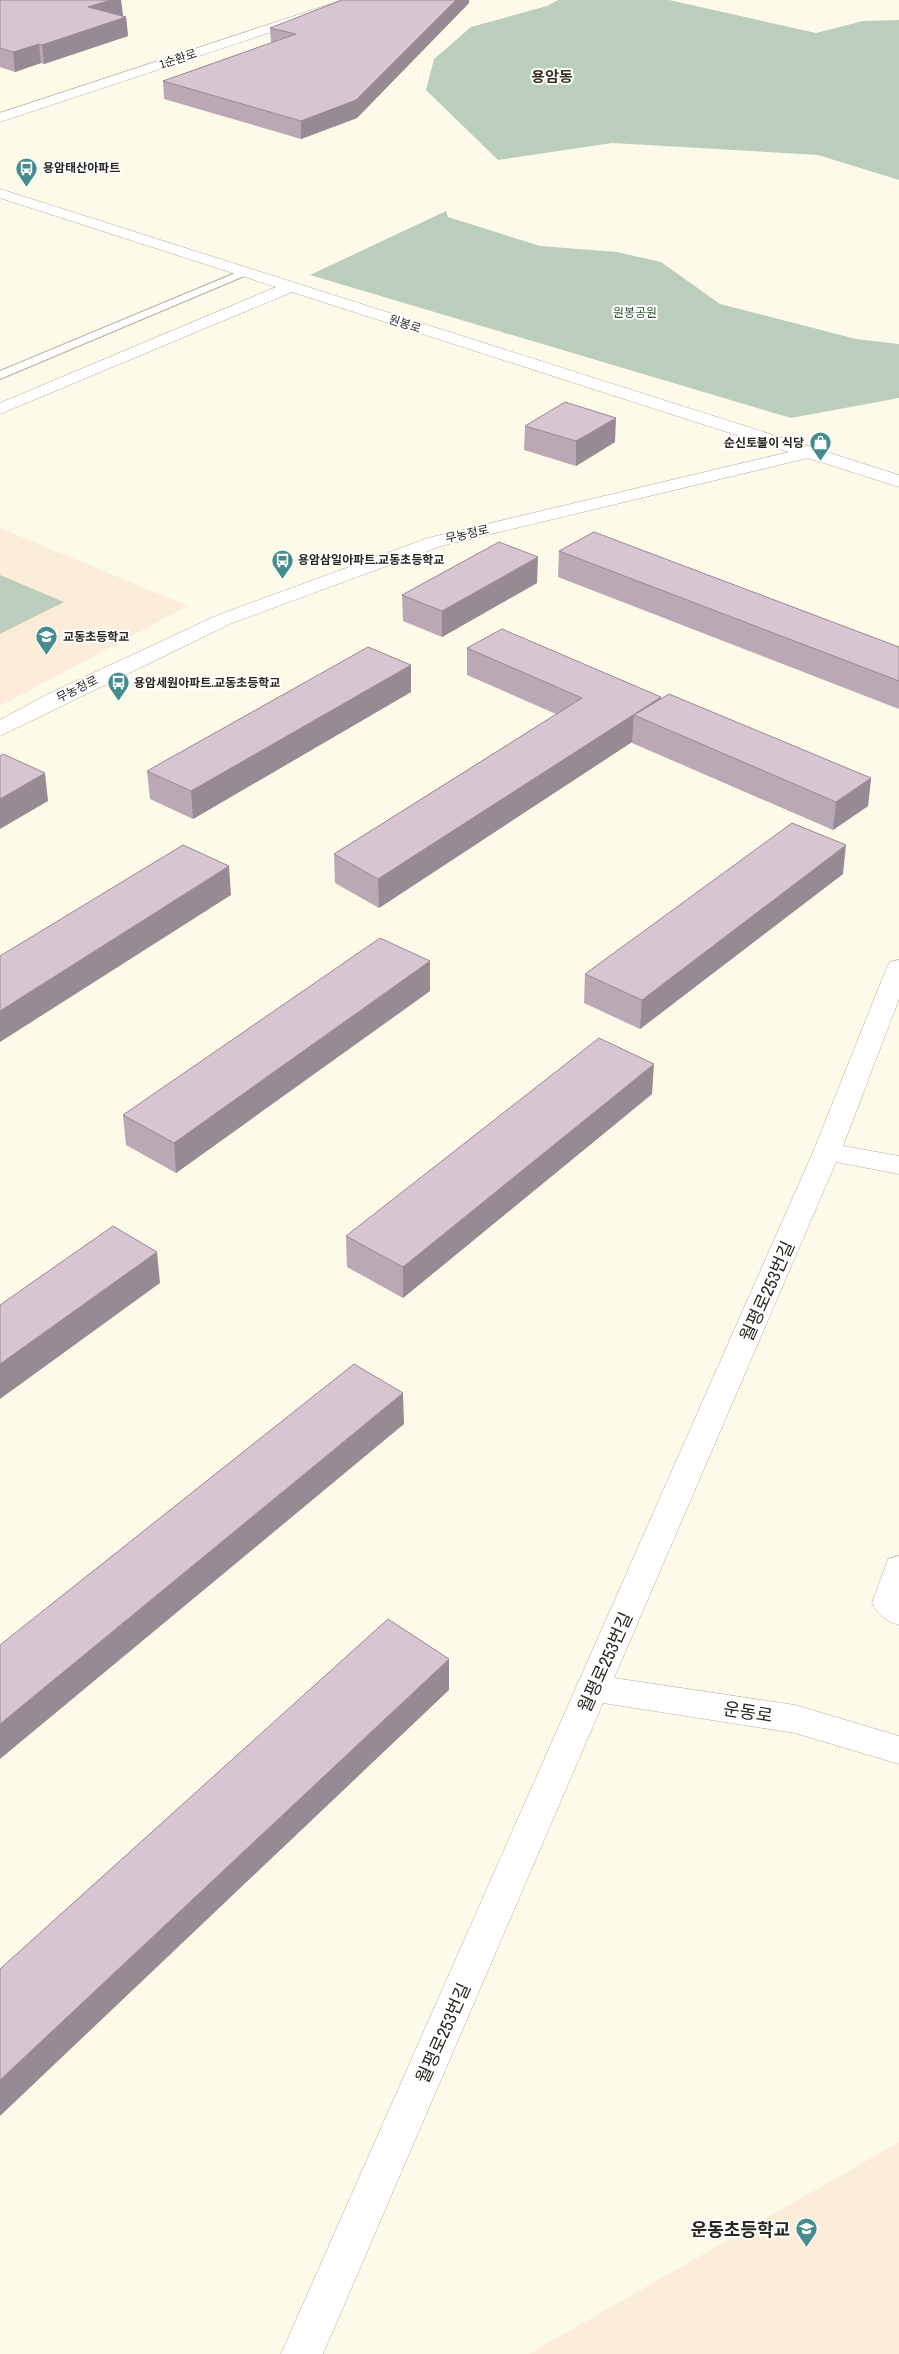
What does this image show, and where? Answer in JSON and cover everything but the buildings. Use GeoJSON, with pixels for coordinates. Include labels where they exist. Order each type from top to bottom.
{"type":"FeatureCollection","features":[{"type":"Feature","properties":{"kind":"street","name":"1순환로"},"geometry":{"type":"LineString","coordinates":[[0,108],[322,0]]}},
{"type":"Feature","properties":{"kind":"street","name":"1순환로"},"geometry":{"type":"LineString","coordinates":[[0,118],[355,0]]}},
{"type":"Feature","properties":{"kind":"street","name":"원봉로"},"geometry":{"type":"LineString","coordinates":[[0,193],[289,287],[810,452]]}},
{"type":"Feature","properties":{"kind":"street"},"geometry":{"type":"LineString","coordinates":[[0,409],[289,287]]}},
{"type":"Feature","properties":{"kind":"street"},"geometry":{"type":"LineString","coordinates":[[810,452],[899,481]]}},
{"type":"Feature","properties":{"kind":"street","name":"무농정로"},"geometry":{"type":"LineString","coordinates":[[0,728],[56,699],[225,619],[435,542],[810,452]]}},
{"type":"Feature","properties":{"kind":"street","name":"월평로253번길"},"geometry":{"type":"LineString","coordinates":[[302,2354],[827,1152],[899,967]]}},
{"type":"Feature","properties":{"kind":"street"},"geometry":{"type":"LineString","coordinates":[[827,1152],[899,1165]]}},
{"type":"Feature","properties":{"kind":"street"},"geometry":{"type":"LineString","coordinates":[[899,1568],[888,1603],[899,1612]]}},
{"type":"Feature","properties":{"kind":"street","name":"운동로"},"geometry":{"type":"LineString","coordinates":[[593,1688],[796,1719],[899,1750]]}},
{"type":"Feature","properties":{"kind":"lane"},"geometry":{"type":"LineString","coordinates":[[0,375],[245,272]]}},
{"type":"Feature","properties":{"kind":"shaded area","name":"교동초등학교"},"geometry":{"type":"Polygon","coordinates":[[[0,528],[188,606],[0,706],[0,528]]]}},
{"type":"Feature","properties":{"kind":"shaded area","name":"운동초등학교"},"geometry":{"type":"Polygon","coordinates":[[[899,2142],[899,2354],[529,2354],[899,2142]]]}},
{"type":"Feature","properties":{"kind":"green space"},"geometry":{"type":"Polygon","coordinates":[[[558,0],[669,0],[816,33],[863,21],[899,20],[899,180],[818,155],[612,143],[498,160],[426,90],[434,59],[471,27],[547,6],[558,0]]]}},
{"type":"Feature","properties":{"kind":"green space","name":"원봉공원"},"geometry":{"type":"Polygon","coordinates":[[[446,211],[448,217],[540,246],[617,252],[661,262],[720,304],[856,339],[899,344],[899,398],[791,418],[310,275],[446,211]]]}},
{"type":"Feature","properties":{"kind":"green space"},"geometry":{"type":"Polygon","coordinates":[[[0,575],[64,602],[0,634],[0,575]]]}},
{"type":"Feature","properties":{"kind":"place","name":"용암태산아파트"},"geometry":{"type":"Point","coordinates":[27,187]}},
{"type":"Feature","properties":{"kind":"place","name":"순신토불이 식당"},"geometry":{"type":"Point","coordinates":[820,462]}},
{"type":"Feature","properties":{"kind":"place","name":"용암삼일아파트.교동초등학교"},"geometry":{"type":"Point","coordinates":[282,579]}},
{"type":"Feature","properties":{"kind":"place","name":"교동초등학교"},"geometry":{"type":"Point","coordinates":[47,656]}},
{"type":"Feature","properties":{"kind":"place","name":"용암세원아파트.교동초등학교"},"geometry":{"type":"Point","coordinates":[118,702]}},
{"type":"Feature","properties":{"kind":"place","name":"운동초등학교"},"geometry":{"type":"Point","coordinates":[806,2248]}},
{"type":"Feature","properties":{"kind":"district","name":"용암동"},"geometry":{"type":"Point","coordinates":[552,76]}}]}
